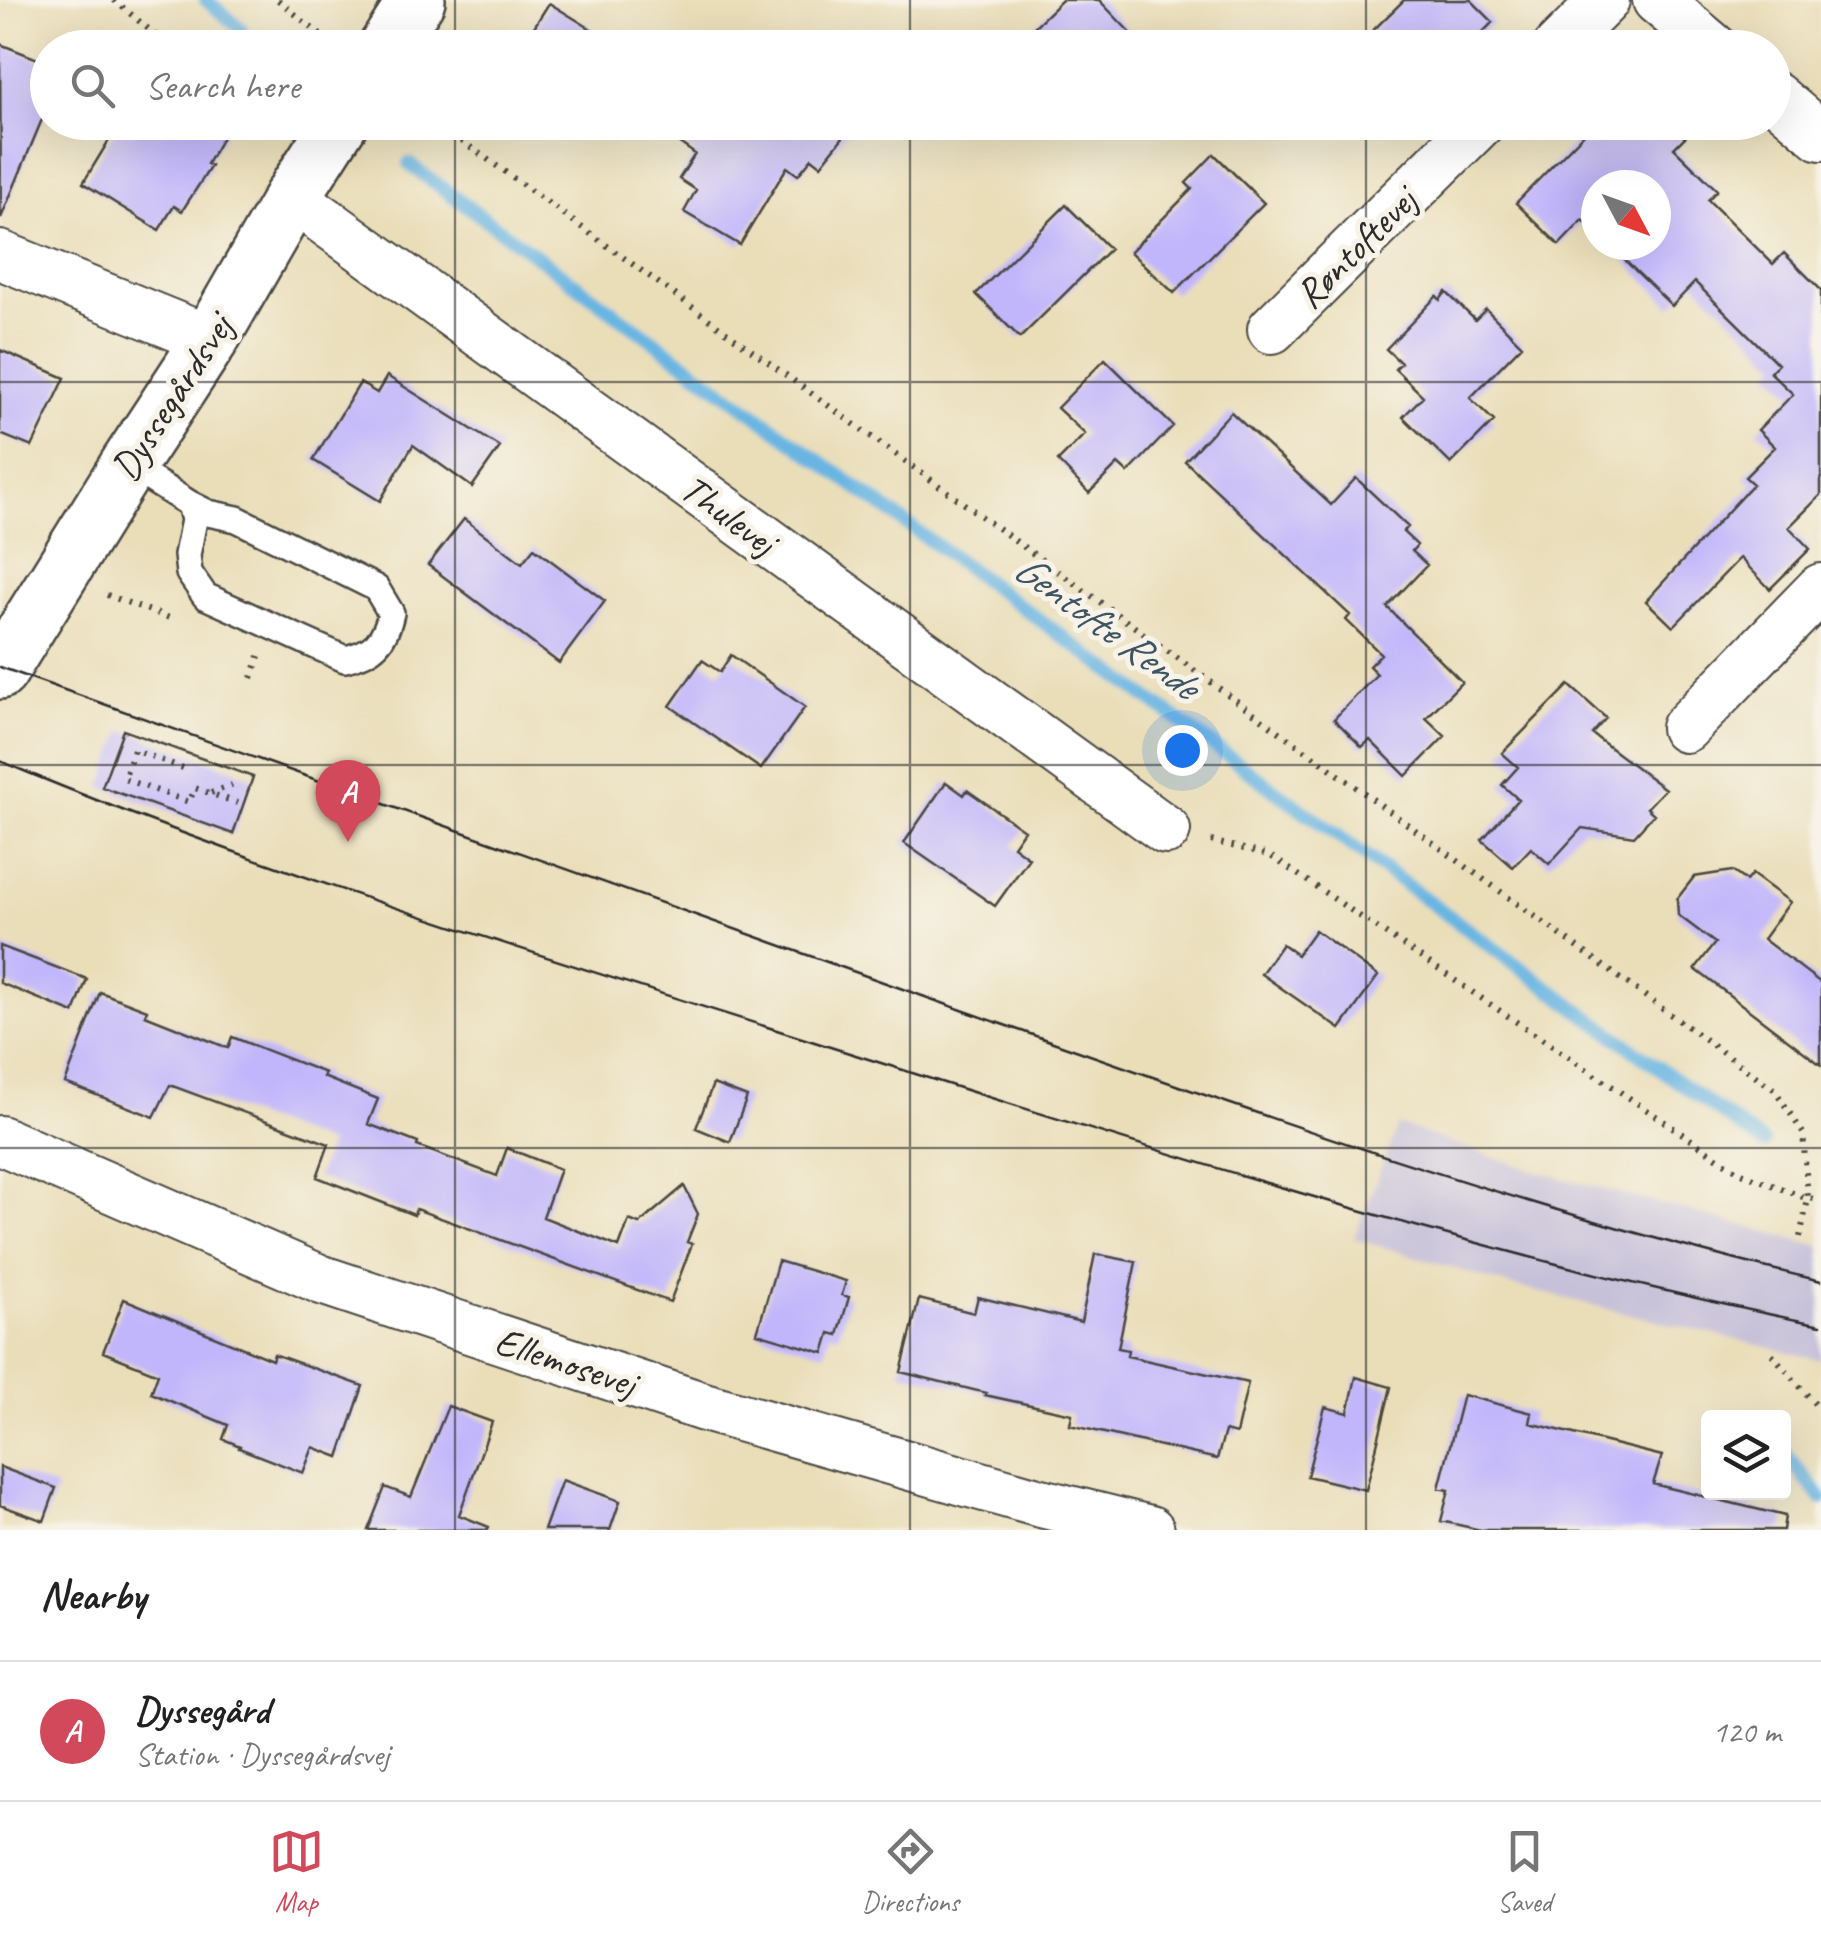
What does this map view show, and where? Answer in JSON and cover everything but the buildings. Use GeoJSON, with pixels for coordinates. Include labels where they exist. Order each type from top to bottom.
{"type":"FeatureCollection","features":[{"type":"Feature","properties":{"kind":"street"},"geometry":{"type":"LineString","coordinates":[[398,30],[417,0]]}},
{"type":"Feature","properties":{"kind":"street"},"geometry":{"type":"LineString","coordinates":[[1575,30],[1606,0]]}},
{"type":"Feature","properties":{"kind":"street"},"geometry":{"type":"LineString","coordinates":[[1657,0],[1693,30]]}},
{"type":"Feature","properties":{"kind":"street"},"geometry":{"type":"LineString","coordinates":[[1791,110],[1821,136]]}},
{"type":"Feature","properties":{"kind":"street","name":"Dyssegårdsvej"},"geometry":{"type":"LineString","coordinates":[[0,671],[210,340],[328,140]]}},
{"type":"Feature","properties":{"kind":"street","name":"Røntoftevej"},"geometry":{"type":"LineString","coordinates":[[1272,329],[1463,140]]}},
{"type":"Feature","properties":{"kind":"street","name":"Thulevej"},"geometry":{"type":"LineString","coordinates":[[292,197],[1166,830]]}},
{"type":"Feature","properties":{"kind":"street"},"geometry":{"type":"LineString","coordinates":[[0,256],[210,340]]}},
{"type":"Feature","properties":{"kind":"street"},"geometry":{"type":"LineString","coordinates":[[1685,728],[1821,588]]}},
{"type":"Feature","properties":{"kind":"street","name":"Ellemosevej"},"geometry":{"type":"LineString","coordinates":[[0,1140],[322,1280],[704,1406],[1038,1502],[1150,1530]]}},
{"type":"Feature","properties":{"kind":"lane"},"geometry":{"type":"LineString","coordinates":[[128,465],[208,513],[238,519],[376,588],[391,613],[383,639],[370,652],[344,660],[205,596],[189,573],[194,520],[190,504]]}},
{"type":"Feature","properties":{"kind":"path"},"geometry":{"type":"LineString","coordinates":[[114,0],[150,30]]}},
{"type":"Feature","properties":{"kind":"path"},"geometry":{"type":"LineString","coordinates":[[278,0],[314,30]]}},
{"type":"Feature","properties":{"kind":"path"},"geometry":{"type":"LineString","coordinates":[[461,140],[1775,1090],[1802,1133],[1808,1199],[1800,1237]]}},
{"type":"Feature","properties":{"kind":"path"},"geometry":{"type":"LineString","coordinates":[[57,578],[187,624]]}},
{"type":"Feature","properties":{"kind":"path"},"geometry":{"type":"LineString","coordinates":[[183,768],[134,750],[124,779],[190,802],[195,788],[243,805]]}},
{"type":"Feature","properties":{"kind":"path"},"geometry":{"type":"LineString","coordinates":[[210,794],[232,785]]}},
{"type":"Feature","properties":{"kind":"path"},"geometry":{"type":"LineString","coordinates":[[1166,830],[1269,855],[1739,1172],[1808,1199],[1821,1198]]}},
{"type":"Feature","properties":{"kind":"path"},"geometry":{"type":"LineString","coordinates":[[1772,1354],[1821,1412]]}},
{"type":"Feature","properties":{"kind":"shaded area"},"geometry":{"type":"Polygon","coordinates":[[[1398,1125],[1539,1172],[1821,1246],[1821,1360],[1501,1283],[1354,1238],[1398,1125]]]}},
{"type":"Feature","properties":{"kind":"waterway","name":"Gentofte Rende"},"geometry":{"type":"LineString","coordinates":[[206,0],[241,29]]}},
{"type":"Feature","properties":{"kind":"waterway","name":"Gentofte Rende"},"geometry":{"type":"LineString","coordinates":[[409,164],[1763,1143]]}},
{"type":"Feature","properties":{"kind":"waterway","name":"Gentofte Rende"},"geometry":{"type":"LineString","coordinates":[[1791,1461],[1821,1498]]}},
{"type":"Feature","properties":{"kind":"tram line"},"geometry":{"type":"LineString","coordinates":[[0,667],[1371,1152],[1595,1221],[1821,1281]]}},
{"type":"Feature","properties":{"kind":"tram line"},"geometry":{"type":"LineString","coordinates":[[0,761],[313,880],[1085,1127],[1450,1236],[1821,1325]]}},
{"type":"Feature","properties":{"kind":"place","name":"Dyssegård"},"geometry":{"type":"Point","coordinates":[348,842]}}]}
